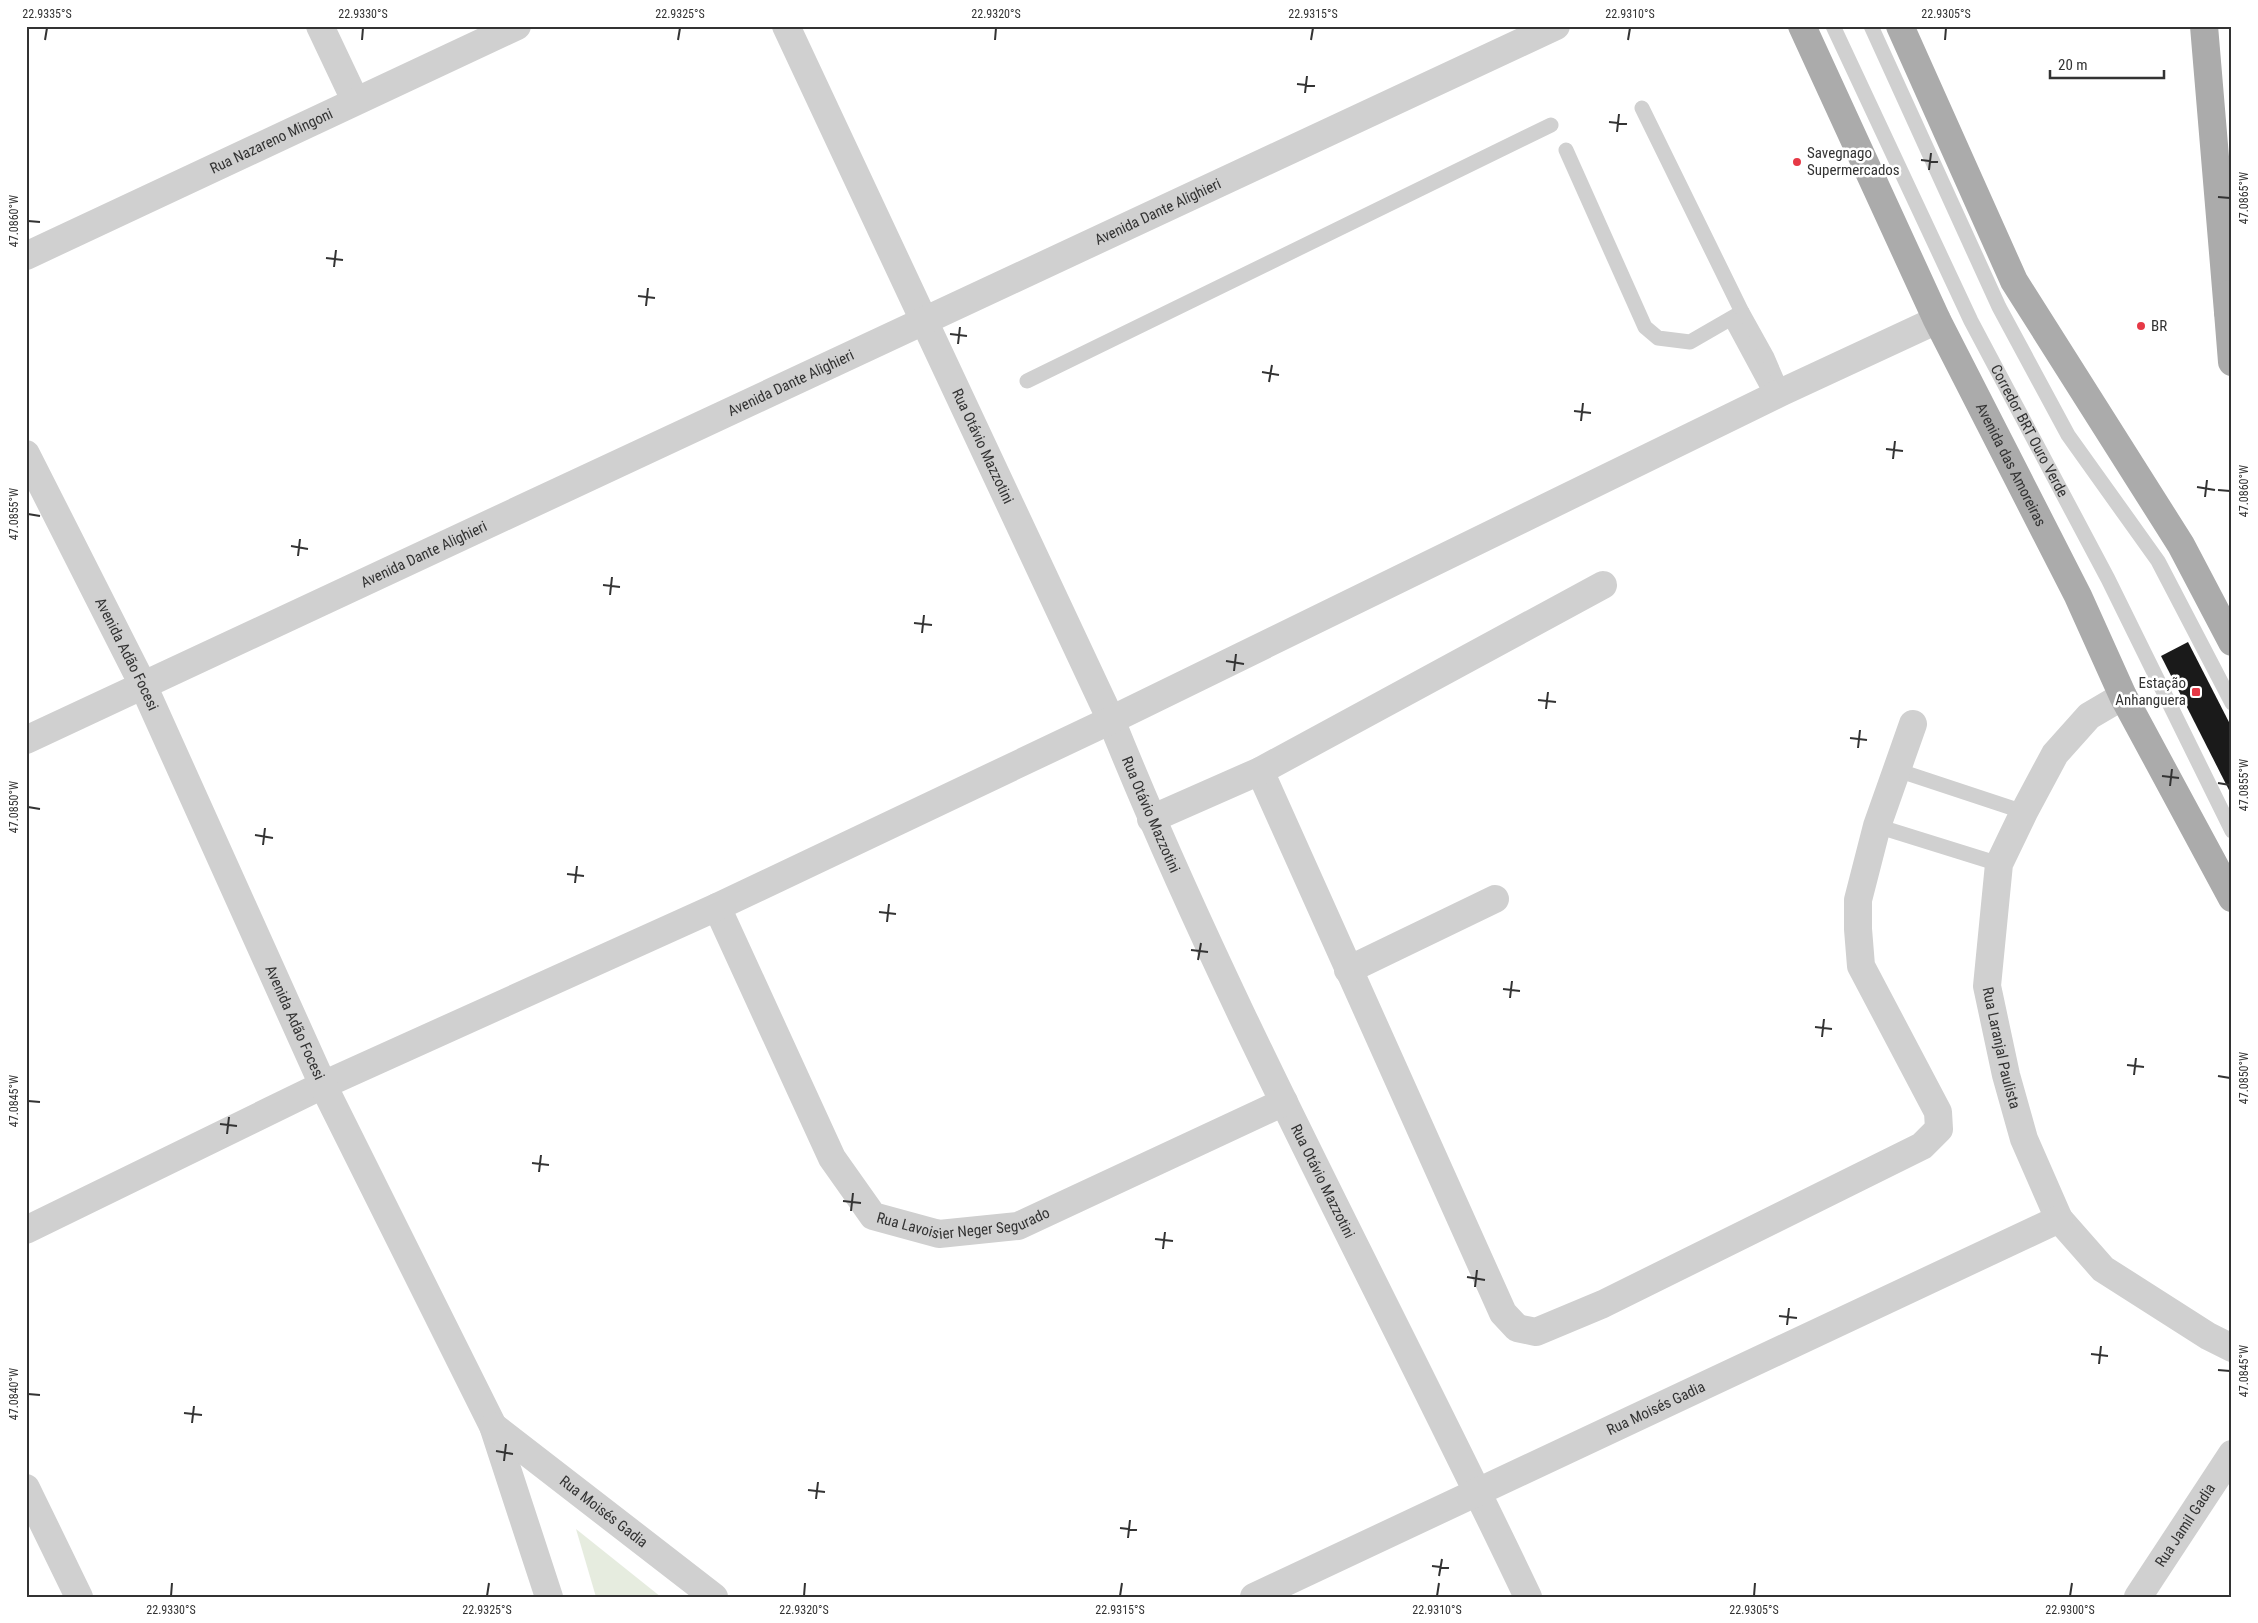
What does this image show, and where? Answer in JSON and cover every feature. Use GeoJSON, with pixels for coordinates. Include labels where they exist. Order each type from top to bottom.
{"type":"FeatureCollection","features":[{"type":"Feature","properties":{"kind":"main road","name":"Avenida das Amoreiras"},"geometry":{"type":"LineString","coordinates":[[1802,26],[1938,320],[2078,596],[2123,696],[2232,898]]}},
{"type":"Feature","properties":{"kind":"main road"},"geometry":{"type":"LineString","coordinates":[[1900,26],[2014,281],[2181,545],[2232,642]]}},
{"type":"Feature","properties":{"kind":"main road"},"geometry":{"type":"LineString","coordinates":[[2204,26],[2232,362]]}},
{"type":"Feature","properties":{"kind":"main road"},"geometry":{"type":"LineString","coordinates":[[2228,312],[2232,261]]}},
{"type":"Feature","properties":{"kind":"street"},"geometry":{"type":"LineString","coordinates":[[320,26],[355,100]]}},
{"type":"Feature","properties":{"kind":"street","name":"Rua Nazareno Mingoni"},"geometry":{"type":"LineString","coordinates":[[26,256],[516,26]]}},
{"type":"Feature","properties":{"kind":"street","name":"Rua Otávio Mazzotini"},"geometry":{"type":"LineString","coordinates":[[786,26],[1112,720],[1151,819],[1284,1102],[1478,1491],[1528,1597]]}},
{"type":"Feature","properties":{"kind":"street","name":"Avenida Dante Alighieri"},"geometry":{"type":"LineString","coordinates":[[26,740],[1556,26]]}},
{"type":"Feature","properties":{"kind":"street"},"geometry":{"type":"LineString","coordinates":[[26,1230],[323,1085],[717,907],[1112,720],[1778,395],[1938,320]]}},
{"type":"Feature","properties":{"kind":"street","name":"Avenida Adão Focesi"},"geometry":{"type":"LineString","coordinates":[[26,454],[142,685],[323,1085],[493,1426],[549,1597]]}},
{"type":"Feature","properties":{"kind":"street"},"geometry":{"type":"LineString","coordinates":[[1151,819],[1260,770],[1603,585]]}},
{"type":"Feature","properties":{"kind":"street","name":"Rua Laranjal Paulista"},"geometry":{"type":"LineString","coordinates":[[2123,696],[2089,716],[2055,754],[1999,864],[1987,986],[2006,1075],[2024,1139],[2059,1219],[2103,1269],[2208,1336],[2232,1348]]}},
{"type":"Feature","properties":{"kind":"street"},"geometry":{"type":"LineString","coordinates":[[1260,770],[1503,1313],[1517,1328],[1536,1332],[1603,1304],[1922,1146],[1939,1130],[1938,1112],[1861,966],[1858,900],[1877,826],[1913,724]]}},
{"type":"Feature","properties":{"kind":"street"},"geometry":{"type":"LineString","coordinates":[[1348,970],[1495,899]]}},
{"type":"Feature","properties":{"kind":"street","name":"Rua Lavoisier Neger Segurado"},"geometry":{"type":"LineString","coordinates":[[717,907],[832,1158],[873,1216],[940,1234],[1018,1226],[1284,1102]]}},
{"type":"Feature","properties":{"kind":"street","name":"Rua Moisés Gadia"},"geometry":{"type":"LineString","coordinates":[[1254,1597],[2059,1219]]}},
{"type":"Feature","properties":{"kind":"street","name":"Rua Moisés Gadia"},"geometry":{"type":"LineString","coordinates":[[493,1426],[714,1597]]}},
{"type":"Feature","properties":{"kind":"street","name":"Rua Jamil Gadia"},"geometry":{"type":"LineString","coordinates":[[2138,1597],[2232,1454]]}},
{"type":"Feature","properties":{"kind":"street"},"geometry":{"type":"LineString","coordinates":[[26,1488],[79,1597]]}},
{"type":"Feature","properties":{"kind":"lane","name":"Corredor BRT Ouro Verde"},"geometry":{"type":"LineString","coordinates":[[1833,26],[1971,321],[2108,579],[2232,831]]}},
{"type":"Feature","properties":{"kind":"lane"},"geometry":{"type":"LineString","coordinates":[[1871,26],[1999,307],[2068,435],[2158,560],[2232,703]]}},
{"type":"Feature","properties":{"kind":"lane"},"geometry":{"type":"LineString","coordinates":[[1642,108],[1736,315],[1778,395]]}},
{"type":"Feature","properties":{"kind":"lane"},"geometry":{"type":"LineString","coordinates":[[1027,381],[1550,125]]}},
{"type":"Feature","properties":{"kind":"lane"},"geometry":{"type":"LineString","coordinates":[[1566,150],[1645,327],[1658,338],[1690,342],[1736,315]]}},
{"type":"Feature","properties":{"kind":"lane"},"geometry":{"type":"LineString","coordinates":[[1897,770],[2024,812]]}},
{"type":"Feature","properties":{"kind":"lane"},"geometry":{"type":"LineString","coordinates":[[1877,826],[1999,864]]}},
{"type":"Feature","properties":{"kind":"shaded area"},"geometry":{"type":"Polygon","coordinates":[[[576,1529],[661,1597],[596,1597],[576,1529]]]}},
{"type":"Feature","properties":{"kind":"building","name":"Estação Anhanguera"},"geometry":{"type":"Polygon","coordinates":[[[2188,642],[2232,728],[2232,796],[2161,656],[2188,642]]]}},
{"type":"Feature","properties":{"kind":"place","name":"Savegnago Supermercados"},"geometry":{"type":"Point","coordinates":[1797,162]}},
{"type":"Feature","properties":{"kind":"place","name":"BR"},"geometry":{"type":"Point","coordinates":[2141,326]}},
{"type":"Feature","properties":{"kind":"place","name":"Estação Anhanguera"},"geometry":{"type":"Point","coordinates":[2196,692]}}]}
